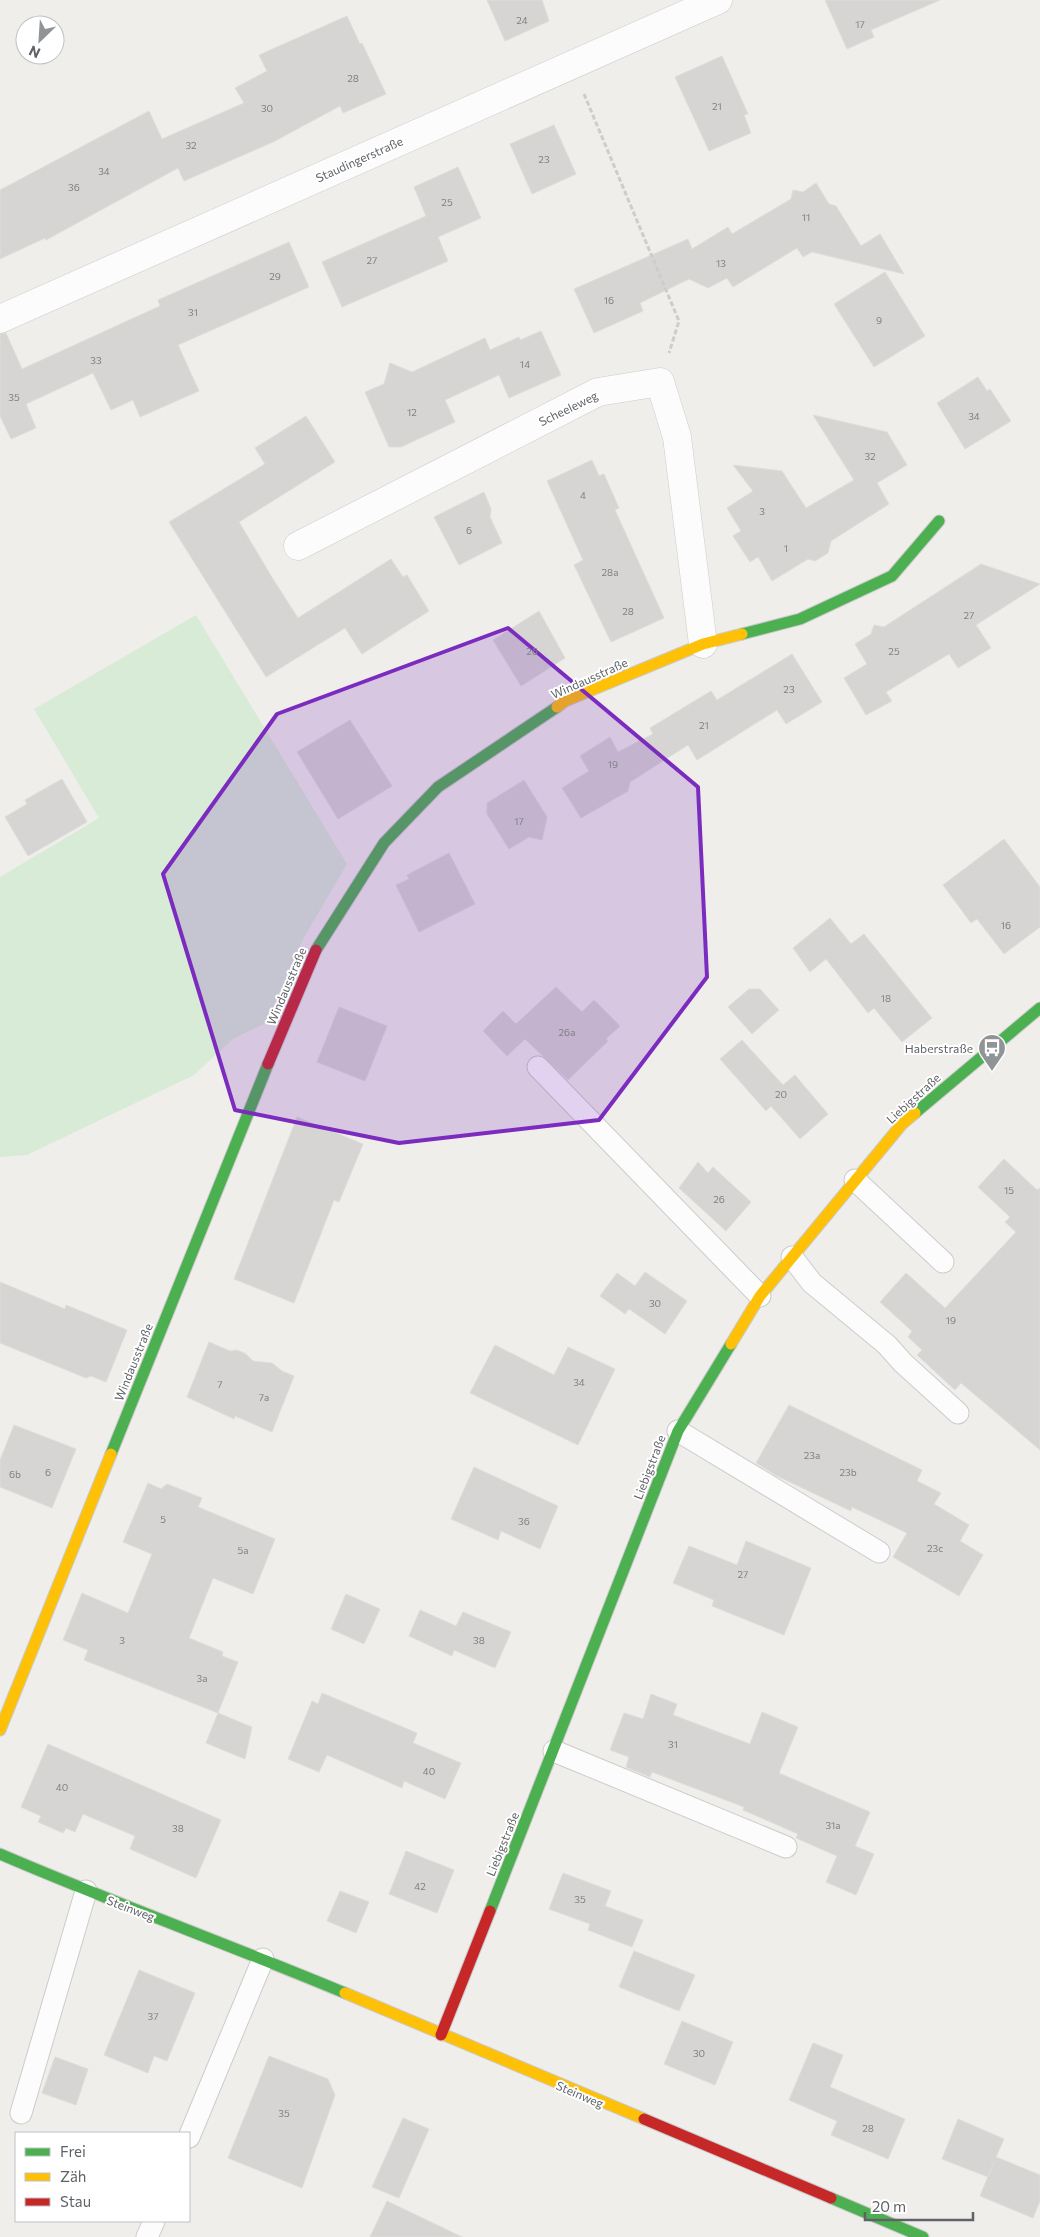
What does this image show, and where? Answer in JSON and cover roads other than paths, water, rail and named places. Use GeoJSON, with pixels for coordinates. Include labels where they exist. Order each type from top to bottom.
{"type":"FeatureCollection","features":[{"type":"Feature","properties":{"kind":"street","name":"Staudingerstraße"},"geometry":{"type":"LineString","coordinates":[[0,319],[718,0]]}},
{"type":"Feature","properties":{"kind":"street","name":"Scheeleweg"},"geometry":{"type":"LineString","coordinates":[[298,546],[598,392],[660,382],[677,437],[703,644]]}},
{"type":"Feature","properties":{"kind":"street","name":"Windausstraße"},"geometry":{"type":"LineString","coordinates":[[0,1730],[311,957],[384,843],[438,787],[565,701],[703,644],[800,619],[892,576],[939,521]]}},
{"type":"Feature","properties":{"kind":"street","name":"Liebigstraße"},"geometry":{"type":"LineString","coordinates":[[441,2036],[678,1431],[760,1296],[902,1124],[1040,1008]]}},
{"type":"Feature","properties":{"kind":"street","name":"Steinweg"},"geometry":{"type":"LineString","coordinates":[[0,1854],[86,1891],[263,1959],[897,2232],[923,2237]]}},
{"type":"Feature","properties":{"kind":"lane"},"geometry":{"type":"LineString","coordinates":[[538,1067],[760,1296]]}},
{"type":"Feature","properties":{"kind":"lane"},"geometry":{"type":"LineString","coordinates":[[855,1180],[943,1262]]}},
{"type":"Feature","properties":{"kind":"lane"},"geometry":{"type":"LineString","coordinates":[[792,1257],[812,1283],[887,1346],[903,1363],[958,1412]]}},
{"type":"Feature","properties":{"kind":"lane"},"geometry":{"type":"LineString","coordinates":[[678,1431],[879,1552]]}},
{"type":"Feature","properties":{"kind":"lane"},"geometry":{"type":"LineString","coordinates":[[554,1751],[786,1847]]}},
{"type":"Feature","properties":{"kind":"lane"},"geometry":{"type":"LineString","coordinates":[[21,2113],[86,1891]]}},
{"type":"Feature","properties":{"kind":"lane"},"geometry":{"type":"LineString","coordinates":[[190,2135],[263,1959]]}},
{"type":"Feature","properties":{"kind":"lane"},"geometry":{"type":"LineString","coordinates":[[147,2237],[154,2222]]}},
{"type":"Feature","properties":{"kind":"place","name":"Haberstraße"},"geometry":{"type":"Point","coordinates":[992,1072]}}]}
